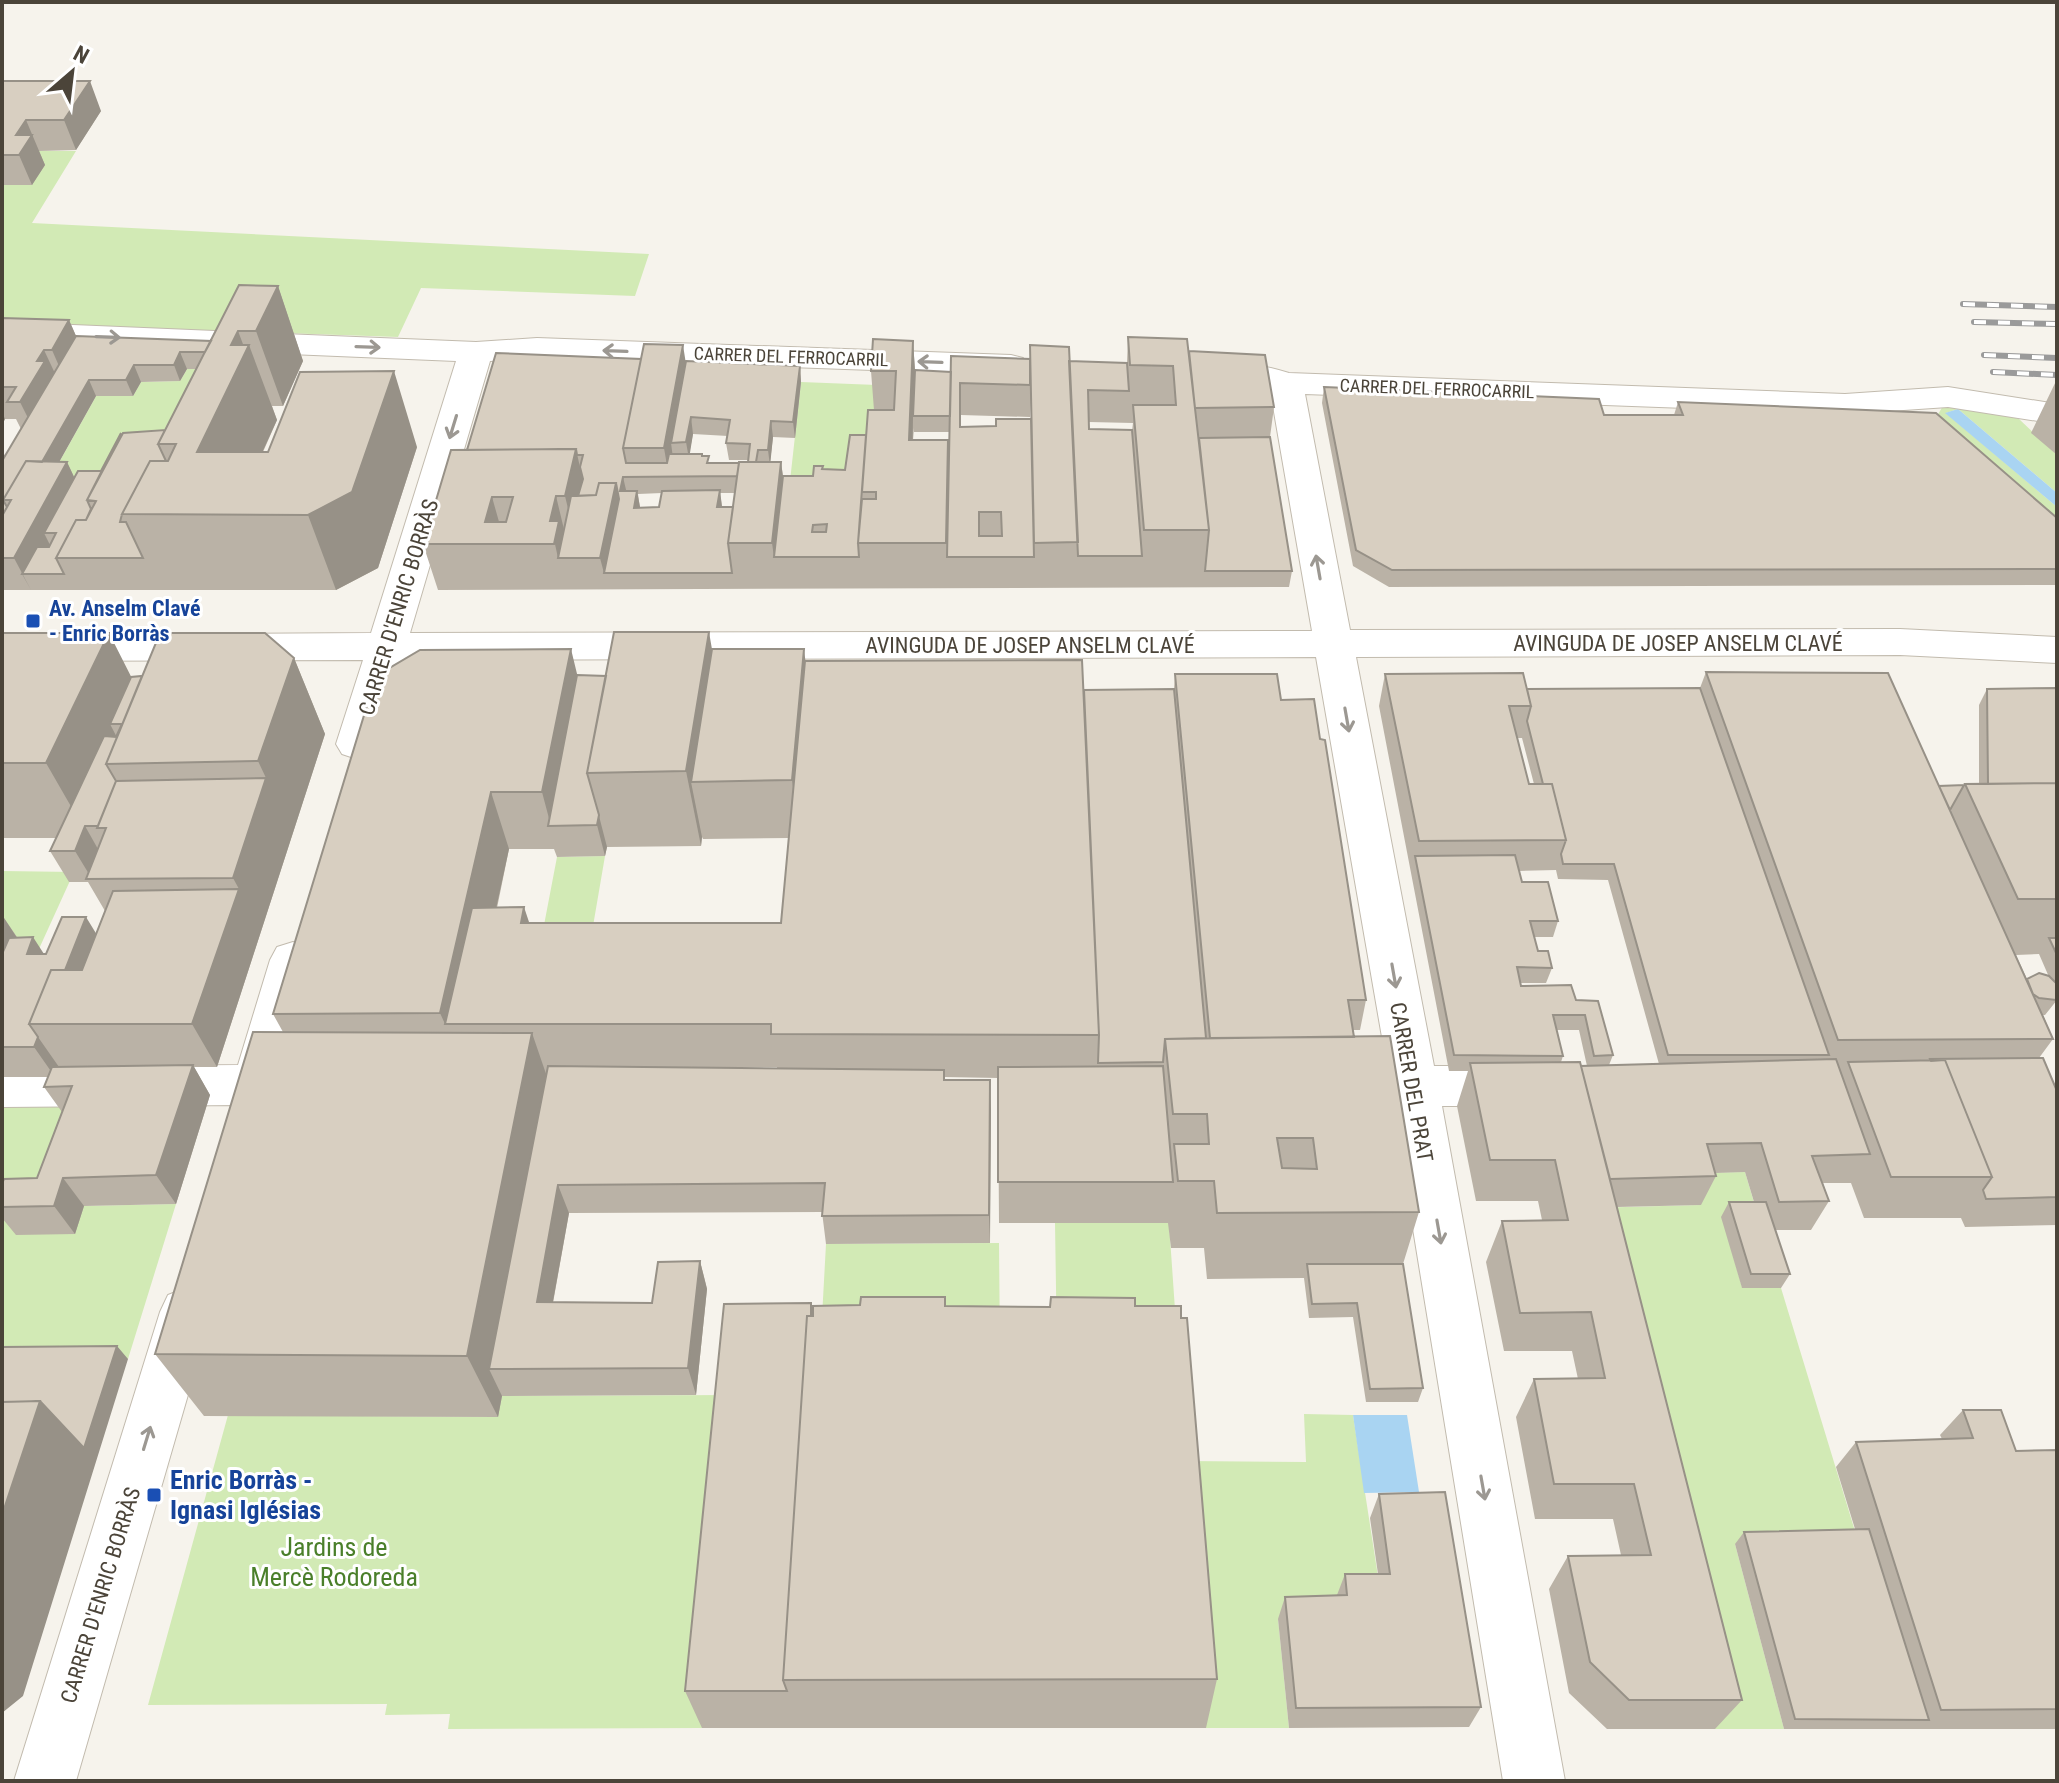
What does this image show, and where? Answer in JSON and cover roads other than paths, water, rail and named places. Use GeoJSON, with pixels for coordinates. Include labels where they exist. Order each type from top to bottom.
{"type":"FeatureCollection","features":[{"type":"Feature","properties":{"kind":"street","name":"CARRER DEL FERROCARRIL"},"geometry":{"type":"LineString","coordinates":[[2,332],[476,352],[537,348],[1041,366]]}},
{"type":"Feature","properties":{"kind":"street","name":"CARRER D'ENRIC BORRÀS"},"geometry":{"type":"LineString","coordinates":[[342,793],[476,352]]}},
{"type":"Feature","properties":{"kind":"street","name":"CARRER DEL FERROCARRIL"},"geometry":{"type":"LineString","coordinates":[[1182,372],[1261,375],[1286,383],[1845,404],[1948,397],[2057,414]]}},
{"type":"Feature","properties":{"kind":"street","name":"CARRER DEL PRAT"},"geometry":{"type":"LineString","coordinates":[[1286,383],[1414,1086],[1534,1781]]}},
{"type":"Feature","properties":{"kind":"street","name":"AVINGUDA DE JOSEP ANSELM CLAVÉ"},"geometry":{"type":"LineString","coordinates":[[2,648],[1900,642],[2057,650]]}},
{"type":"Feature","properties":{"kind":"street"},"geometry":{"type":"LineString","coordinates":[[240,1137],[306,916]]}},
{"type":"Feature","properties":{"kind":"street"},"geometry":{"type":"LineString","coordinates":[[2,1087],[337,1085]]}},
{"type":"Feature","properties":{"kind":"street"},"geometry":{"type":"LineString","coordinates":[[1300,1086],[1566,1086]]}},
{"type":"Feature","properties":{"kind":"street","name":"CARRER D'ENRIC BORRÀS"},"geometry":{"type":"LineString","coordinates":[[45,1781],[198,1273]]}},
{"type":"Feature","properties":{"kind":"water"},"geometry":{"type":"Polygon","coordinates":[[[1958,409],[2057,493],[2057,507],[1945,413],[1958,409]]]}},
{"type":"Feature","properties":{"kind":"water"},"geometry":{"type":"Polygon","coordinates":[[[1353,1415],[1407,1415],[1419,1492],[1364,1493],[1353,1415]]]}},
{"type":"Feature","properties":{"kind":"railway"},"geometry":{"type":"LineString","coordinates":[[1963,304],[2057,307]]}},
{"type":"Feature","properties":{"kind":"railway"},"geometry":{"type":"LineString","coordinates":[[1974,322],[2057,324]]}},
{"type":"Feature","properties":{"kind":"railway"},"geometry":{"type":"LineString","coordinates":[[1984,355],[2057,358]]}},
{"type":"Feature","properties":{"kind":"railway"},"geometry":{"type":"LineString","coordinates":[[1993,372],[2057,375]]}},
{"type":"Feature","properties":{"kind":"place","name":"Av. Anselm Clavé - Enric Borràs"},"geometry":{"type":"Point","coordinates":[33,621]}},
{"type":"Feature","properties":{"kind":"place","name":"Enric Borràs - Ignasi Iglésias"},"geometry":{"type":"Point","coordinates":[154,1495]}},
{"type":"Feature","properties":{"kind":"park label","name":"Jardins de Mercè Rodoreda"},"geometry":{"type":"Point","coordinates":[334,1562]}}]}
